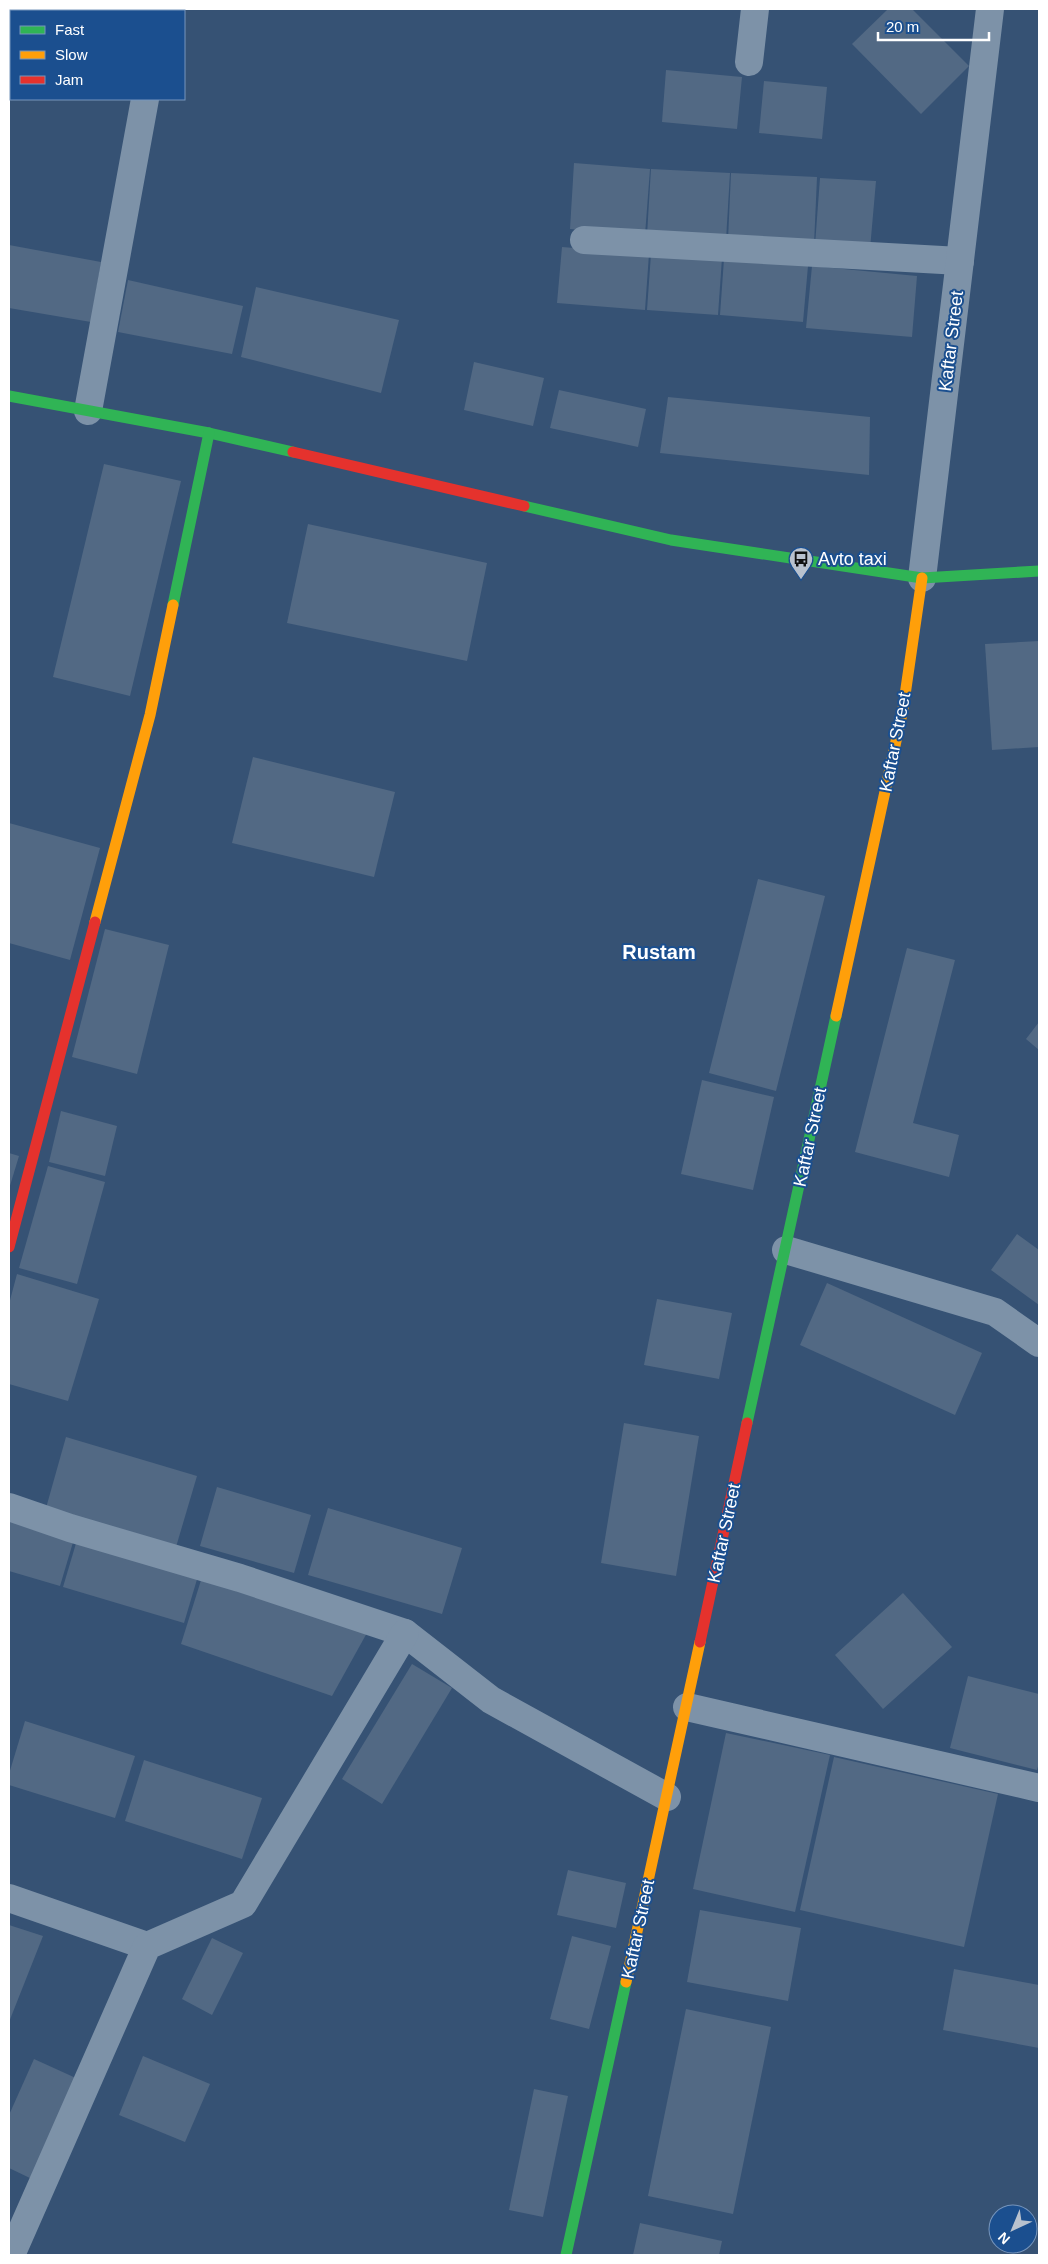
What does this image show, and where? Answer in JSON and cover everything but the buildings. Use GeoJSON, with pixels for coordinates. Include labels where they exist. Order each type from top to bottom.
{"type":"FeatureCollection","features":[{"type":"Feature","properties":{"kind":"street"},"geometry":{"type":"LineString","coordinates":[[749,62],[755,9]]}},
{"type":"Feature","properties":{"kind":"street","name":"Kaftar Street"},"geometry":{"type":"LineString","coordinates":[[566,2255],[687,1707],[903,709],[922,578],[990,9]]}},
{"type":"Feature","properties":{"kind":"street"},"geometry":{"type":"LineString","coordinates":[[88,411],[146,100]]}},
{"type":"Feature","properties":{"kind":"street"},"geometry":{"type":"LineString","coordinates":[[584,240],[960,261]]}},
{"type":"Feature","properties":{"kind":"street"},"geometry":{"type":"LineString","coordinates":[[9,396],[209,434],[671,540],[922,578],[1039,571]]}},
{"type":"Feature","properties":{"kind":"street"},"geometry":{"type":"LineString","coordinates":[[9,1247],[150,715],[209,434]]}},
{"type":"Feature","properties":{"kind":"street"},"geometry":{"type":"LineString","coordinates":[[786,1250],[996,1312],[1039,1343]]}},
{"type":"Feature","properties":{"kind":"street"},"geometry":{"type":"LineString","coordinates":[[9,1507],[70,1528],[240,1578],[406,1633],[491,1700],[667,1797]]}},
{"type":"Feature","properties":{"kind":"street"},"geometry":{"type":"LineString","coordinates":[[11,2255],[147,1946],[243,1904],[406,1633]]}},
{"type":"Feature","properties":{"kind":"street"},"geometry":{"type":"LineString","coordinates":[[687,1707],[1039,1788]]}},
{"type":"Feature","properties":{"kind":"street"},"geometry":{"type":"LineString","coordinates":[[9,1898],[147,1946]]}},
{"type":"Feature","properties":{"kind":"traffic: fast"},"geometry":{"type":"LineString","coordinates":[[9,396],[209,433],[293,452]]}},
{"type":"Feature","properties":{"kind":"traffic: fast"},"geometry":{"type":"LineString","coordinates":[[173,605],[209,433]]}},
{"type":"Feature","properties":{"kind":"traffic: fast"},"geometry":{"type":"LineString","coordinates":[[524,506],[671,540],[922,578],[1039,571]]}},
{"type":"Feature","properties":{"kind":"traffic: fast"},"geometry":{"type":"LineString","coordinates":[[747,1423],[836,1016]]}},
{"type":"Feature","properties":{"kind":"traffic: fast"},"geometry":{"type":"LineString","coordinates":[[566,2255],[626,1982]]}},
{"type":"Feature","properties":{"kind":"traffic: slow"},"geometry":{"type":"LineString","coordinates":[[836,1016],[903,709],[922,578]]}},
{"type":"Feature","properties":{"kind":"traffic: slow"},"geometry":{"type":"LineString","coordinates":[[95,922],[150,715],[173,605]]}},
{"type":"Feature","properties":{"kind":"traffic: slow"},"geometry":{"type":"LineString","coordinates":[[626,1982],[700,1642]]}},
{"type":"Feature","properties":{"kind":"traffic: jam"},"geometry":{"type":"LineString","coordinates":[[293,452],[524,506]]}},
{"type":"Feature","properties":{"kind":"traffic: jam"},"geometry":{"type":"LineString","coordinates":[[9,1247],[95,922]]}},
{"type":"Feature","properties":{"kind":"traffic: jam"},"geometry":{"type":"LineString","coordinates":[[700,1642],[747,1423]]}},
{"type":"Feature","properties":{"kind":"place","name":"Avto taxi"},"geometry":{"type":"Point","coordinates":[801,580]}},
{"type":"Feature","properties":{"kind":"district","name":"Rustam"},"geometry":{"type":"Point","coordinates":[659,952]}}]}
